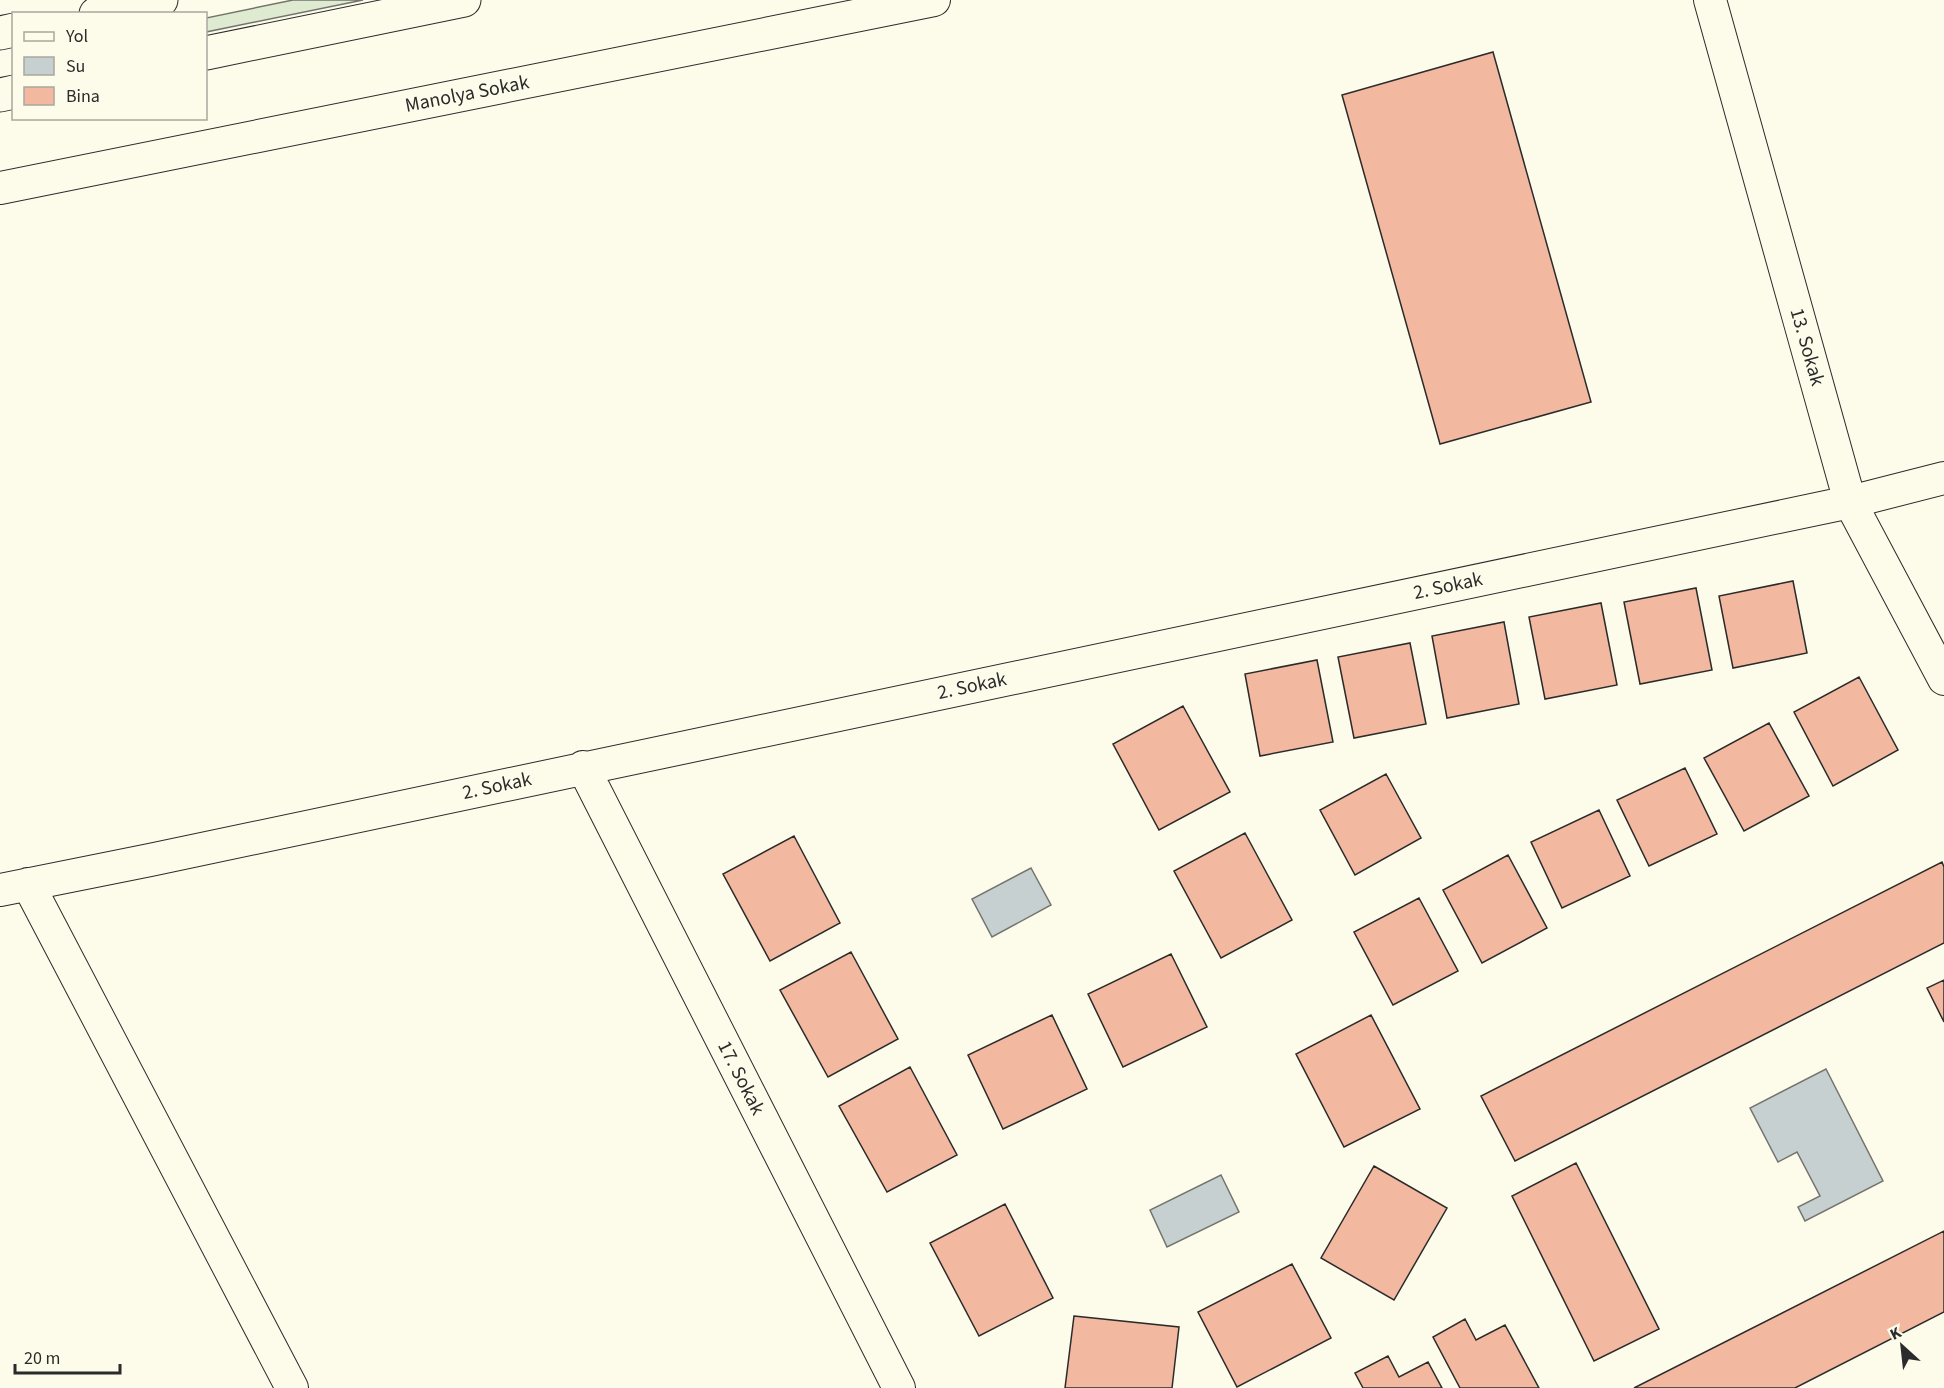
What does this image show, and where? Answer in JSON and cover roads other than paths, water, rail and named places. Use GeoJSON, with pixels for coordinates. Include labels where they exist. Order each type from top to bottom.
{"type":"FeatureCollection","features":[{"type":"Feature","properties":{"kind":"highway"},"geometry":{"type":"LineString","coordinates":[[105,12],[161,0]]}},
{"type":"Feature","properties":{"kind":"highway"},"geometry":{"type":"LineString","coordinates":[[207,53],[464,0]]}},
{"type":"Feature","properties":{"kind":"street","name":"Manolya Sokak"},"geometry":{"type":"LineString","coordinates":[[0,188],[934,0]]}},
{"type":"Feature","properties":{"kind":"street","name":"13. Sokak"},"geometry":{"type":"LineString","coordinates":[[1710,0],[1850,502],[1944,679]]}},
{"type":"Feature","properties":{"kind":"street","name":"2. Sokak"},"geometry":{"type":"LineString","coordinates":[[14,887],[1850,502],[1944,478]]}},
{"type":"Feature","properties":{"kind":"street","name":"17. Sokak"},"geometry":{"type":"LineString","coordinates":[[583,767],[899,1388]]}},
{"type":"Feature","properties":{"kind":"street"},"geometry":{"type":"LineString","coordinates":[[14,887],[292,1388]]}},
{"type":"Feature","properties":{"kind":"water"},"geometry":{"type":"Polygon","coordinates":[[[1031,868],[1051,905],[992,937],[972,899],[1031,868]]]}},
{"type":"Feature","properties":{"kind":"water"},"geometry":{"type":"Polygon","coordinates":[[[1826,1069],[1883,1181],[1805,1221],[1798,1207],[1820,1196],[1797,1152],[1778,1162],[1750,1108],[1826,1069]]]}},
{"type":"Feature","properties":{"kind":"water"},"geometry":{"type":"Polygon","coordinates":[[[1221,1175],[1239,1212],[1167,1247],[1150,1210],[1221,1175]]]}}]}
